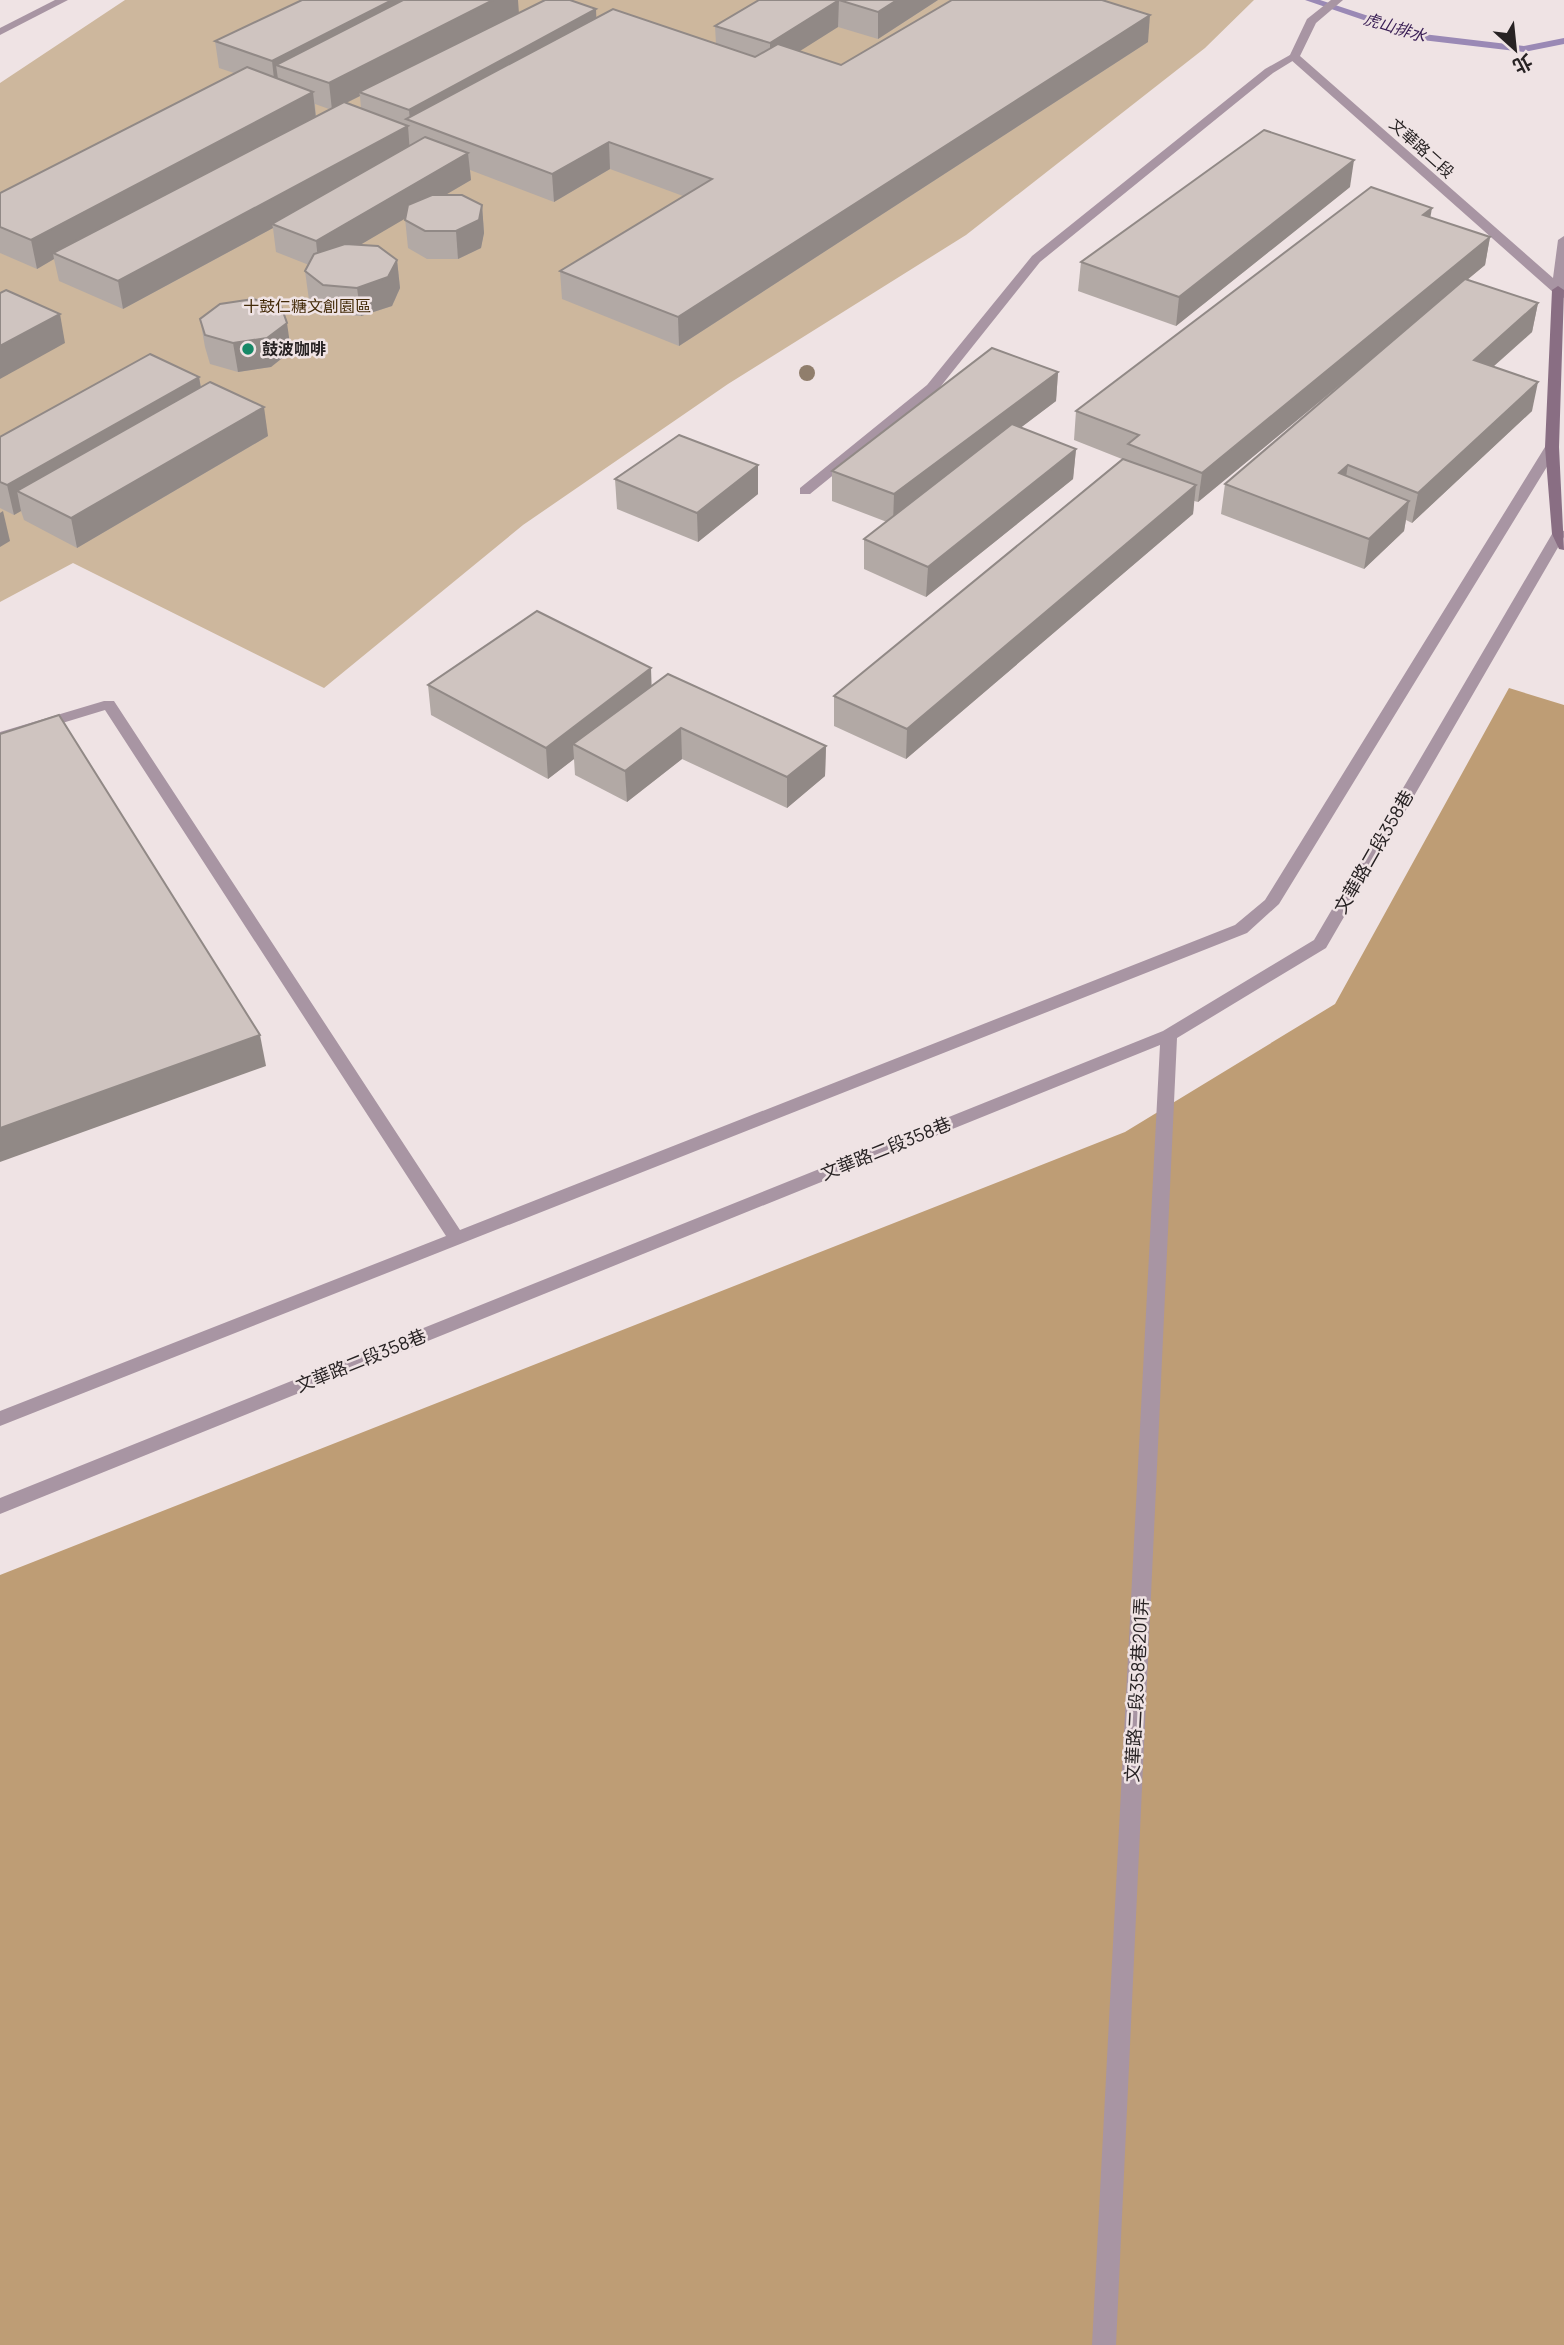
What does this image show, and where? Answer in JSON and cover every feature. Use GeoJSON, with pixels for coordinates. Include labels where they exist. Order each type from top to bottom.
{"type":"FeatureCollection","features":[{"type":"Feature","properties":{"kind":"street"},"geometry":{"type":"LineString","coordinates":[[0,32],[63,0]]}},
{"type":"Feature","properties":{"kind":"street"},"geometry":{"type":"LineString","coordinates":[[805,491],[932,388],[1036,260],[1269,71],[1294,57],[1311,22],[1338,0]]}},
{"type":"Feature","properties":{"kind":"street","name":"文華路二段"},"geometry":{"type":"LineString","coordinates":[[1294,57],[1561,292]]}},
{"type":"Feature","properties":{"kind":"street"},"geometry":{"type":"LineString","coordinates":[[1562,540],[1552,447],[1564,240]]}},
{"type":"Feature","properties":{"kind":"street"},"geometry":{"type":"LineString","coordinates":[[0,1419],[1241,929],[1271,904],[1552,447]]}},
{"type":"Feature","properties":{"kind":"street","name":"文華路二段358巷"},"geometry":{"type":"LineString","coordinates":[[0,1506],[1170,1035],[1320,944],[1562,540]]}},
{"type":"Feature","properties":{"kind":"street"},"geometry":{"type":"LineString","coordinates":[[0,737],[108,704],[457,1239]]}},
{"type":"Feature","properties":{"kind":"street","name":"文華路二段358巷201弄"},"geometry":{"type":"LineString","coordinates":[[1104,2345],[1170,1035]]}},
{"type":"Feature","properties":{"kind":"green space","name":"十鼓仁糖文創園區"},"geometry":{"type":"Polygon","coordinates":[[[125,0],[1254,0],[1205,48],[966,235],[728,384],[523,525],[324,688],[73,563],[0,602],[0,83],[125,0]]]}},
{"type":"Feature","properties":{"kind":"shaded area"},"geometry":{"type":"Polygon","coordinates":[[[1509,688],[1564,705],[1564,2345],[0,2345],[0,1575],[1125,1132],[1335,1004],[1509,688]]]}},
{"type":"Feature","properties":{"kind":"building"},"geometry":{"type":"Polygon","coordinates":[[[302,0],[392,0],[272,61],[215,41],[302,0]]]}},
{"type":"Feature","properties":{"kind":"building"},"geometry":{"type":"Polygon","coordinates":[[[403,0],[493,0],[329,83],[276,65],[403,0]]]}},
{"type":"Feature","properties":{"kind":"building"},"geometry":{"type":"Polygon","coordinates":[[[545,0],[570,0],[596,9],[409,110],[359,92],[545,0]]]}},
{"type":"Feature","properties":{"kind":"building"},"geometry":{"type":"Polygon","coordinates":[[[759,0],[839,0],[770,43],[715,26],[759,0]]]}},
{"type":"Feature","properties":{"kind":"building"},"geometry":{"type":"Polygon","coordinates":[[[839,0],[897,0],[878,12],[839,0]]]}},
{"type":"Feature","properties":{"kind":"building"},"geometry":{"type":"Polygon","coordinates":[[[952,0],[1102,0],[1150,15],[678,317],[560,271],[712,179],[609,142],[552,174],[406,119],[613,9],[755,57],[778,44],[841,65],[952,0]]]}},
{"type":"Feature","properties":{"kind":"building"},"geometry":{"type":"Polygon","coordinates":[[[247,67],[313,92],[31,240],[0,227],[0,193],[247,67]]]}},
{"type":"Feature","properties":{"kind":"building"},"geometry":{"type":"Polygon","coordinates":[[[344,102],[408,126],[118,281],[53,253],[344,102]]]}},
{"type":"Feature","properties":{"kind":"building"},"geometry":{"type":"Polygon","coordinates":[[[1264,130],[1354,160],[1179,297],[1081,262],[1264,130]]]}},
{"type":"Feature","properties":{"kind":"building"},"geometry":{"type":"Polygon","coordinates":[[[425,137],[468,153],[316,241],[272,224],[425,137]]]}},
{"type":"Feature","properties":{"kind":"building"},"geometry":{"type":"Polygon","coordinates":[[[1371,187],[1432,208],[1423,215],[1490,237],[1202,473],[1128,444],[1139,435],[1076,411],[1371,187]]]}},
{"type":"Feature","properties":{"kind":"building"},"geometry":{"type":"Polygon","coordinates":[[[432,195],[462,195],[482,205],[479,220],[456,231],[425,231],[405,220],[408,205],[432,195]]]}},
{"type":"Feature","properties":{"kind":"building"},"geometry":{"type":"Polygon","coordinates":[[[345,244],[378,246],[397,260],[388,277],[357,288],[323,285],[305,271],[314,254],[345,244]]]}},
{"type":"Feature","properties":{"kind":"building"},"geometry":{"type":"Polygon","coordinates":[[[1465,279],[1538,303],[1474,360],[1538,382],[1418,493],[1348,465],[1339,473],[1409,501],[1369,539],[1225,484],[1465,279]]]}},
{"type":"Feature","properties":{"kind":"building"},"geometry":{"type":"Polygon","coordinates":[[[6,290],[60,314],[0,346],[0,293],[6,290]]]}},
{"type":"Feature","properties":{"kind":"building"},"geometry":{"type":"Polygon","coordinates":[[[253,299],[281,306],[287,323],[267,338],[233,343],[205,335],[200,319],[220,304],[253,299]]]}},
{"type":"Feature","properties":{"kind":"building"},"geometry":{"type":"Polygon","coordinates":[[[992,348],[1058,372],[894,494],[832,471],[992,348]]]}},
{"type":"Feature","properties":{"kind":"building"},"geometry":{"type":"Polygon","coordinates":[[[150,354],[199,377],[7,485],[0,482],[0,437],[150,354]]]}},
{"type":"Feature","properties":{"kind":"building"},"geometry":{"type":"Polygon","coordinates":[[[210,382],[264,407],[71,518],[17,491],[210,382]]]}},
{"type":"Feature","properties":{"kind":"building"},"geometry":{"type":"Polygon","coordinates":[[[1012,424],[1076,449],[928,567],[864,539],[1012,424]]]}},
{"type":"Feature","properties":{"kind":"building"},"geometry":{"type":"Polygon","coordinates":[[[679,435],[758,465],[697,513],[615,479],[679,435]]]}},
{"type":"Feature","properties":{"kind":"building"},"geometry":{"type":"Polygon","coordinates":[[[1123,459],[1196,485],[907,729],[834,696],[1123,459]]]}},
{"type":"Feature","properties":{"kind":"building"},"geometry":{"type":"Polygon","coordinates":[[[537,611],[651,668],[546,748],[428,685],[537,611]]]}},
{"type":"Feature","properties":{"kind":"building"},"geometry":{"type":"Polygon","coordinates":[[[668,674],[826,746],[787,777],[681,728],[625,771],[573,744],[668,674]]]}},
{"type":"Feature","properties":{"kind":"building"},"geometry":{"type":"Polygon","coordinates":[[[59,715],[260,1035],[0,1128],[0,734],[59,715]]]}},
{"type":"Feature","properties":{"kind":"waterway","name":"虎山排水"},"geometry":{"type":"LineString","coordinates":[[1310,0],[1422,37],[1524,49],[1564,41]]}},
{"type":"Feature","properties":{"kind":"place","name":"鼓波咖啡"},"geometry":{"type":"Point","coordinates":[248,349]}}]}
